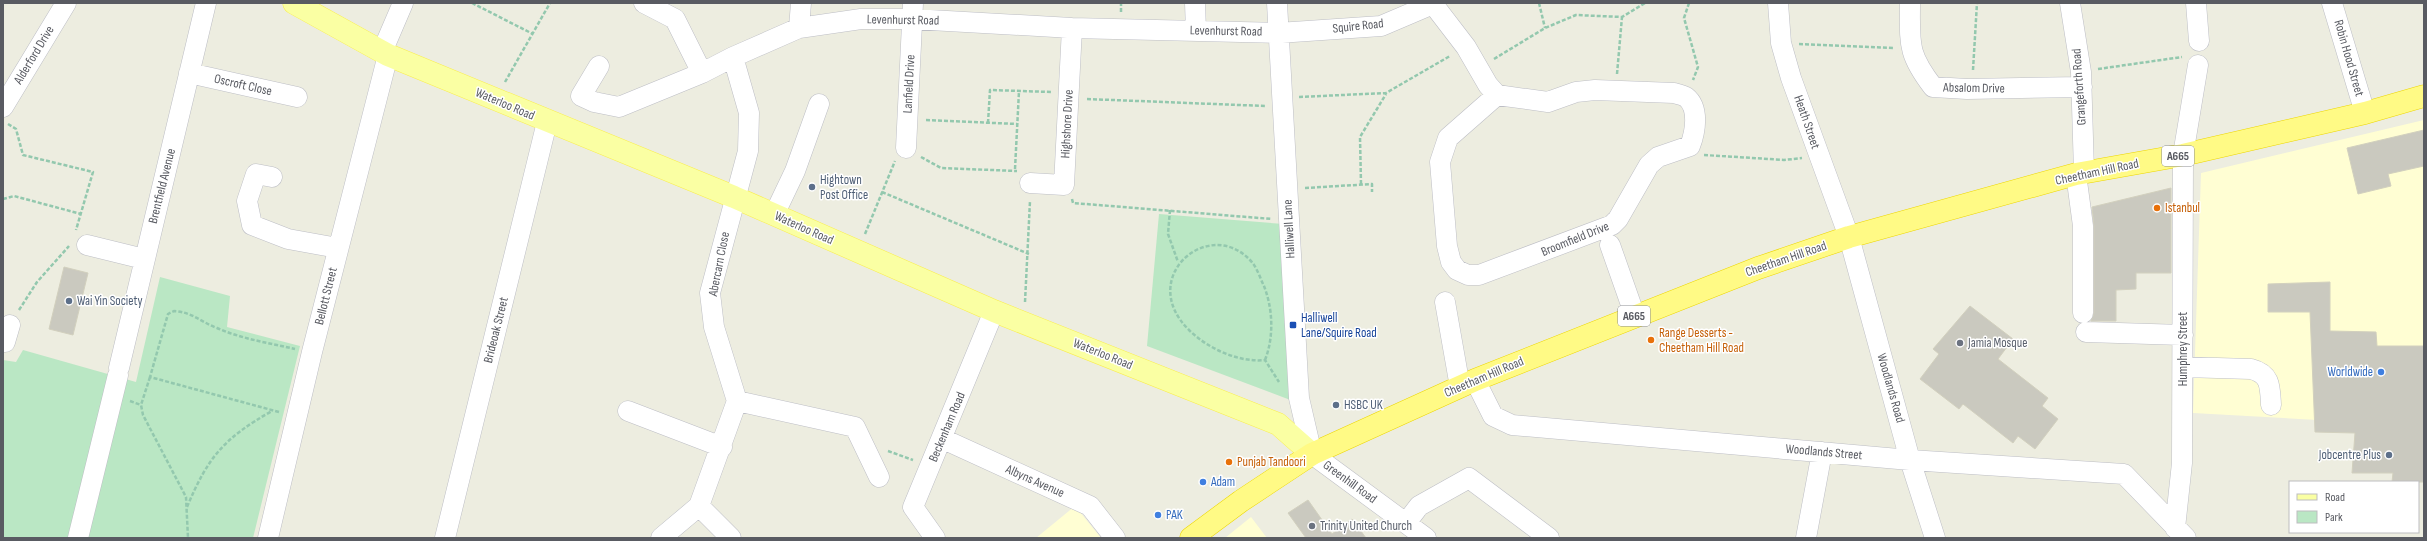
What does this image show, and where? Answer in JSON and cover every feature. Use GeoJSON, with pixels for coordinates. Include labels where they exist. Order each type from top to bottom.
{"type":"FeatureCollection","features":[{"type":"Feature","properties":{"kind":"highway","name":"Cheetham Hill Road"},"geometry":{"type":"LineString","coordinates":[[1191,538],[1241,501],[1312,454],[1467,383],[1758,268],[1849,237],[2080,173],[2183,155],[2365,113],[2424,96]]}},
{"type":"Feature","properties":{"kind":"main road","name":"Waterloo Road"},"geometry":{"type":"LineString","coordinates":[[294,3],[385,53],[547,122],[734,197],[994,311],[1278,424],[1312,454]]}},
{"type":"Feature","properties":{"kind":"street","name":"Alderford Drive"},"geometry":{"type":"LineString","coordinates":[[3,107],[66,3]]}},
{"type":"Feature","properties":{"kind":"street","name":"Brentfield Avenue"},"geometry":{"type":"LineString","coordinates":[[78,538],[206,3]]}},
{"type":"Feature","properties":{"kind":"street","name":"Bellott Street"},"geometry":{"type":"LineString","coordinates":[[268,538],[385,53],[403,3]]}},
{"type":"Feature","properties":{"kind":"street"},"geometry":{"type":"LineString","coordinates":[[644,3],[675,19],[702,73]]}},
{"type":"Feature","properties":{"kind":"street"},"geometry":{"type":"LineString","coordinates":[[799,28],[801,3]]}},
{"type":"Feature","properties":{"kind":"street"},"geometry":{"type":"LineString","coordinates":[[1195,3],[1196,31]]}},
{"type":"Feature","properties":{"kind":"street","name":"Halliwell Lane"},"geometry":{"type":"LineString","coordinates":[[1277,3],[1299,398],[1312,454]]}},
{"type":"Feature","properties":{"kind":"street","name":"Heath Street"},"geometry":{"type":"LineString","coordinates":[[1778,3],[1781,42],[1819,157],[1849,237]]}},
{"type":"Feature","properties":{"kind":"street","name":"Absalom Drive"},"geometry":{"type":"LineString","coordinates":[[1910,3],[1911,49],[1917,66],[1933,87],[1972,89],[2082,87]]}},
{"type":"Feature","properties":{"kind":"street","name":"Grangeforth Road"},"geometry":{"type":"LineString","coordinates":[[2070,3],[2082,87],[2080,173],[2083,226],[2084,322],[2183,335]]}},
{"type":"Feature","properties":{"kind":"street"},"geometry":{"type":"LineString","coordinates":[[2196,3],[2199,41]]}},
{"type":"Feature","properties":{"kind":"street","name":"Robin Hood Street"},"geometry":{"type":"LineString","coordinates":[[2332,3],[2365,113]]}},
{"type":"Feature","properties":{"kind":"street"},"geometry":{"type":"LineString","coordinates":[[1434,4],[1466,47],[1488,85],[1497,95],[1548,102],[1576,92],[1615,90],[1674,93],[1686,97],[1695,115],[1694,135],[1690,146]]}},
{"type":"Feature","properties":{"kind":"street","name":"Squire Road"},"geometry":{"type":"LineString","coordinates":[[1278,33],[1381,26],[1434,4]]}},
{"type":"Feature","properties":{"kind":"street","name":"Levenhurst Road"},"geometry":{"type":"LineString","coordinates":[[599,66],[581,96],[594,102],[619,106],[702,73],[733,57],[799,28],[913,11],[1072,28],[1278,33]]}},
{"type":"Feature","properties":{"kind":"street","name":"Lanfield Drive"},"geometry":{"type":"LineString","coordinates":[[906,148],[913,11]]}},
{"type":"Feature","properties":{"kind":"street","name":"Highshore Drive"},"geometry":{"type":"LineString","coordinates":[[1064,185],[1072,28]]}},
{"type":"Feature","properties":{"kind":"street","name":"Abercarn Close"},"geometry":{"type":"LineString","coordinates":[[733,57],[744,92],[749,120],[748,151],[734,197],[710,293],[714,327],[737,401]]}},
{"type":"Feature","properties":{"kind":"street","name":"Humphrey Street"},"geometry":{"type":"LineString","coordinates":[[2181,533],[2183,155],[2191,61]]}},
{"type":"Feature","properties":{"kind":"street","name":"Oscroft Close"},"geometry":{"type":"LineString","coordinates":[[189,73],[297,97]]}},
{"type":"Feature","properties":{"kind":"street","name":"Broomfield Drive"},"geometry":{"type":"LineString","coordinates":[[1497,95],[1448,138],[1440,162],[1447,246],[1451,262],[1457,270],[1468,275],[1479,275],[1605,230],[1618,219],[1649,165],[1658,157],[1690,146]]}},
{"type":"Feature","properties":{"kind":"street"},"geometry":{"type":"LineString","coordinates":[[774,215],[795,171],[819,104]]}},
{"type":"Feature","properties":{"kind":"street","name":"Brideoak Street"},"geometry":{"type":"LineString","coordinates":[[445,538],[547,122]]}},
{"type":"Feature","properties":{"kind":"street"},"geometry":{"type":"LineString","coordinates":[[272,177],[256,174],[247,200],[252,225],[288,239],[338,248]]}},
{"type":"Feature","properties":{"kind":"street"},"geometry":{"type":"LineString","coordinates":[[1030,183],[1064,185]]}},
{"type":"Feature","properties":{"kind":"street","name":"Woodlands Road"},"geometry":{"type":"LineString","coordinates":[[1849,237],[1910,460],[1935,538]]}},
{"type":"Feature","properties":{"kind":"street"},"geometry":{"type":"LineString","coordinates":[[80,243],[144,259]]}},
{"type":"Feature","properties":{"kind":"street"},"geometry":{"type":"LineString","coordinates":[[1610,245],[1635,316]]}},
{"type":"Feature","properties":{"kind":"street","name":"Woodlands Street"},"geometry":{"type":"LineString","coordinates":[[1445,302],[1467,383],[1493,416],[1512,424],[1910,460],[2124,474],[2181,533]]}},
{"type":"Feature","properties":{"kind":"street","name":"Beckenham Road"},"geometry":{"type":"LineString","coordinates":[[935,538],[913,507],[943,439],[994,311]]}},
{"type":"Feature","properties":{"kind":"street"},"geometry":{"type":"LineString","coordinates":[[2183,367],[2259,371],[2270,385],[2270,405]]}},
{"type":"Feature","properties":{"kind":"street"},"geometry":{"type":"LineString","coordinates":[[661,538],[699,506],[722,447],[737,401],[855,428],[879,477]]}},
{"type":"Feature","properties":{"kind":"street"},"geometry":{"type":"LineString","coordinates":[[628,411],[722,447]]}},
{"type":"Feature","properties":{"kind":"street","name":"Albyns Avenue"},"geometry":{"type":"LineString","coordinates":[[943,439],[1090,506],[1115,538]]}},
{"type":"Feature","properties":{"kind":"street"},"geometry":{"type":"LineString","coordinates":[[1806,538],[1822,452]]}},
{"type":"Feature","properties":{"kind":"street","name":"Greenhill Road"},"geometry":{"type":"LineString","coordinates":[[1312,454],[1426,538]]}},
{"type":"Feature","properties":{"kind":"street"},"geometry":{"type":"LineString","coordinates":[[1406,523],[1419,506],[1469,478],[1549,538]]}},
{"type":"Feature","properties":{"kind":"street"},"geometry":{"type":"LineString","coordinates":[[699,506],[731,538]]}},
{"type":"Feature","properties":{"kind":"path"},"geometry":{"type":"LineString","coordinates":[[474,3],[533,34]]}},
{"type":"Feature","properties":{"kind":"path"},"geometry":{"type":"LineString","coordinates":[[495,100],[550,3]]}},
{"type":"Feature","properties":{"kind":"path"},"geometry":{"type":"LineString","coordinates":[[1539,3],[1545,28]]}},
{"type":"Feature","properties":{"kind":"path"},"geometry":{"type":"LineString","coordinates":[[1479,68],[1545,28],[1576,15],[1622,17],[1644,3]]}},
{"type":"Feature","properties":{"kind":"path"},"geometry":{"type":"LineString","coordinates":[[1686,97],[1698,67],[1684,18],[1689,3]]}},
{"type":"Feature","properties":{"kind":"path"},"geometry":{"type":"LineString","coordinates":[[1972,89],[1977,3]]}},
{"type":"Feature","properties":{"kind":"path"},"geometry":{"type":"LineString","coordinates":[[1615,90],[1622,17]]}},
{"type":"Feature","properties":{"kind":"path"},"geometry":{"type":"LineString","coordinates":[[1781,42],[1911,49]]}},
{"type":"Feature","properties":{"kind":"path"},"geometry":{"type":"LineString","coordinates":[[988,123],[990,90],[1068,95],[1282,102],[1386,93],[1466,47]]}},
{"type":"Feature","properties":{"kind":"path"},"geometry":{"type":"LineString","coordinates":[[2108,68],[2191,61]]}},
{"type":"Feature","properties":{"kind":"path"},"geometry":{"type":"LineString","coordinates":[[1015,169],[1019,91]]}},
{"type":"Feature","properties":{"kind":"path"},"geometry":{"type":"LineString","coordinates":[[1361,184],[1360,137],[1386,93]]}},
{"type":"Feature","properties":{"kind":"path"},"geometry":{"type":"LineString","coordinates":[[908,119],[1017,124]]}},
{"type":"Feature","properties":{"kind":"path"},"geometry":{"type":"LineString","coordinates":[[3,121],[16,129],[23,155],[93,172],[81,214],[80,243],[37,282],[7,333]]}},
{"type":"Feature","properties":{"kind":"path"},"geometry":{"type":"LineString","coordinates":[[1690,146],[1706,157],[1784,160],[1819,157]]}},
{"type":"Feature","properties":{"kind":"path"},"geometry":{"type":"LineString","coordinates":[[858,252],[895,162],[906,148],[941,168],[1015,169],[1030,183],[1024,323]]}},
{"type":"Feature","properties":{"kind":"path"},"geometry":{"type":"LineString","coordinates":[[1287,189],[1372,184],[1372,192]]}},
{"type":"Feature","properties":{"kind":"path"},"geometry":{"type":"LineString","coordinates":[[1064,185],[1073,203],[1289,220]]}},
{"type":"Feature","properties":{"kind":"path"},"geometry":{"type":"LineString","coordinates":[[882,192],[1028,254]]}},
{"type":"Feature","properties":{"kind":"path"},"geometry":{"type":"LineString","coordinates":[[3,199],[14,196],[81,214]]}},
{"type":"Feature","properties":{"kind":"path"},"geometry":{"type":"LineString","coordinates":[[1170,210],[1168,234],[1178,262]]}},
{"type":"Feature","properties":{"kind":"path"},"geometry":{"type":"LineString","coordinates":[[1265,360],[1249,360],[1216,349],[1198,338],[1181,322],[1171,303],[1173,272],[1178,262],[1196,250],[1213,246],[1239,252],[1250,260],[1258,273],[1270,303],[1270,342],[1265,360],[1290,398],[1299,398]]}},
{"type":"Feature","properties":{"kind":"path"},"geometry":{"type":"LineString","coordinates":[[188,538],[186,497],[143,415],[141,405],[168,314],[174,311],[196,316],[215,328],[249,340],[312,352]]}},
{"type":"Feature","properties":{"kind":"path"},"geometry":{"type":"LineString","coordinates":[[150,377],[296,417]]}},
{"type":"Feature","properties":{"kind":"path"},"geometry":{"type":"LineString","coordinates":[[187,508],[199,478],[214,454],[250,423],[273,410]]}},
{"type":"Feature","properties":{"kind":"path"},"geometry":{"type":"LineString","coordinates":[[866,450],[875,447],[931,465]]}},
{"type":"Feature","properties":{"kind":"shaded area"},"geometry":{"type":"Polygon","coordinates":[[[2424,120],[2424,426],[2193,413],[2201,173],[2424,120]]]}},
{"type":"Feature","properties":{"kind":"shaded area"},"geometry":{"type":"Polygon","coordinates":[[[1075,506],[1101,538],[1036,538],[1075,506]]]}},
{"type":"Feature","properties":{"kind":"shaded area"},"geometry":{"type":"Polygon","coordinates":[[[1251,517],[1267,538],[1225,538],[1251,517]]]}},
{"type":"Feature","properties":{"kind":"green space"},"geometry":{"type":"Polygon","coordinates":[[[1159,214],[1284,224],[1293,401],[1147,346],[1159,214]]]}},
{"type":"Feature","properties":{"kind":"green space"},"geometry":{"type":"Polygon","coordinates":[[[160,277],[230,296],[227,327],[300,346],[253,538],[3,538],[3,360],[16,362],[23,350],[136,382],[160,277]]]}},
{"type":"Feature","properties":{"kind":"building"},"geometry":{"type":"Polygon","coordinates":[[[2424,130],[2424,166],[2388,174],[2391,186],[2358,194],[2347,148],[2424,130]]]}},
{"type":"Feature","properties":{"kind":"building"},"geometry":{"type":"Polygon","coordinates":[[[2171,188],[2171,273],[2136,273],[2136,289],[2116,290],[2116,321],[2091,321],[2094,313],[2094,226],[2092,207],[2171,188]]]}},
{"type":"Feature","properties":{"kind":"building","name":"Wai Yin Society"},"geometry":{"type":"Polygon","coordinates":[[[64,267],[88,273],[73,335],[49,329],[64,267]]]}},
{"type":"Feature","properties":{"kind":"building"},"geometry":{"type":"Polygon","coordinates":[[[2330,282],[2330,331],[2376,332],[2377,346],[2424,346],[2424,482],[2392,481],[2393,473],[2352,473],[2355,433],[2315,432],[2310,312],[2268,312],[2268,284],[2330,282]]]}},
{"type":"Feature","properties":{"kind":"building"},"geometry":{"type":"Polygon","coordinates":[[[1970,306],[2013,339],[1998,359],[2048,398],[2042,406],[2058,419],[2035,449],[2018,436],[2013,443],[1963,404],[1959,409],[1920,379],[1939,354],[1933,349],[1970,306]]]}},
{"type":"Feature","properties":{"kind":"building","name":"Trinity United Church"},"geometry":{"type":"Polygon","coordinates":[[[1308,500],[1332,534],[1352,519],[1366,538],[1306,538],[1288,513],[1308,500]]]}},
{"type":"Feature","properties":{"kind":"place","name":"Hightown Post Office"},"geometry":{"type":"Point","coordinates":[812,187]}},
{"type":"Feature","properties":{"kind":"place","name":"Istanbul"},"geometry":{"type":"Point","coordinates":[2157,208]}},
{"type":"Feature","properties":{"kind":"place","name":"Wai Yin Society"},"geometry":{"type":"Point","coordinates":[69,301]}},
{"type":"Feature","properties":{"kind":"place","name":"Halliwell Lane/Squire Road"},"geometry":{"type":"Point","coordinates":[1293,325]}},
{"type":"Feature","properties":{"kind":"place","name":"Range Desserts - Cheetham Hill Road"},"geometry":{"type":"Point","coordinates":[1651,340]}},
{"type":"Feature","properties":{"kind":"place","name":"Jamia Mosque"},"geometry":{"type":"Point","coordinates":[1960,343]}},
{"type":"Feature","properties":{"kind":"place","name":"Worldwide"},"geometry":{"type":"Point","coordinates":[2381,372]}},
{"type":"Feature","properties":{"kind":"place","name":"HSBC UK"},"geometry":{"type":"Point","coordinates":[1336,405]}},
{"type":"Feature","properties":{"kind":"place","name":"Jobcentre Plus"},"geometry":{"type":"Point","coordinates":[2389,455]}},
{"type":"Feature","properties":{"kind":"place","name":"Punjab Tandoori"},"geometry":{"type":"Point","coordinates":[1229,462]}},
{"type":"Feature","properties":{"kind":"place","name":"Adam"},"geometry":{"type":"Point","coordinates":[1203,482]}},
{"type":"Feature","properties":{"kind":"place","name":"PAK"},"geometry":{"type":"Point","coordinates":[1158,515]}},
{"type":"Feature","properties":{"kind":"place","name":"Trinity United Church"},"geometry":{"type":"Point","coordinates":[1312,526]}}]}
